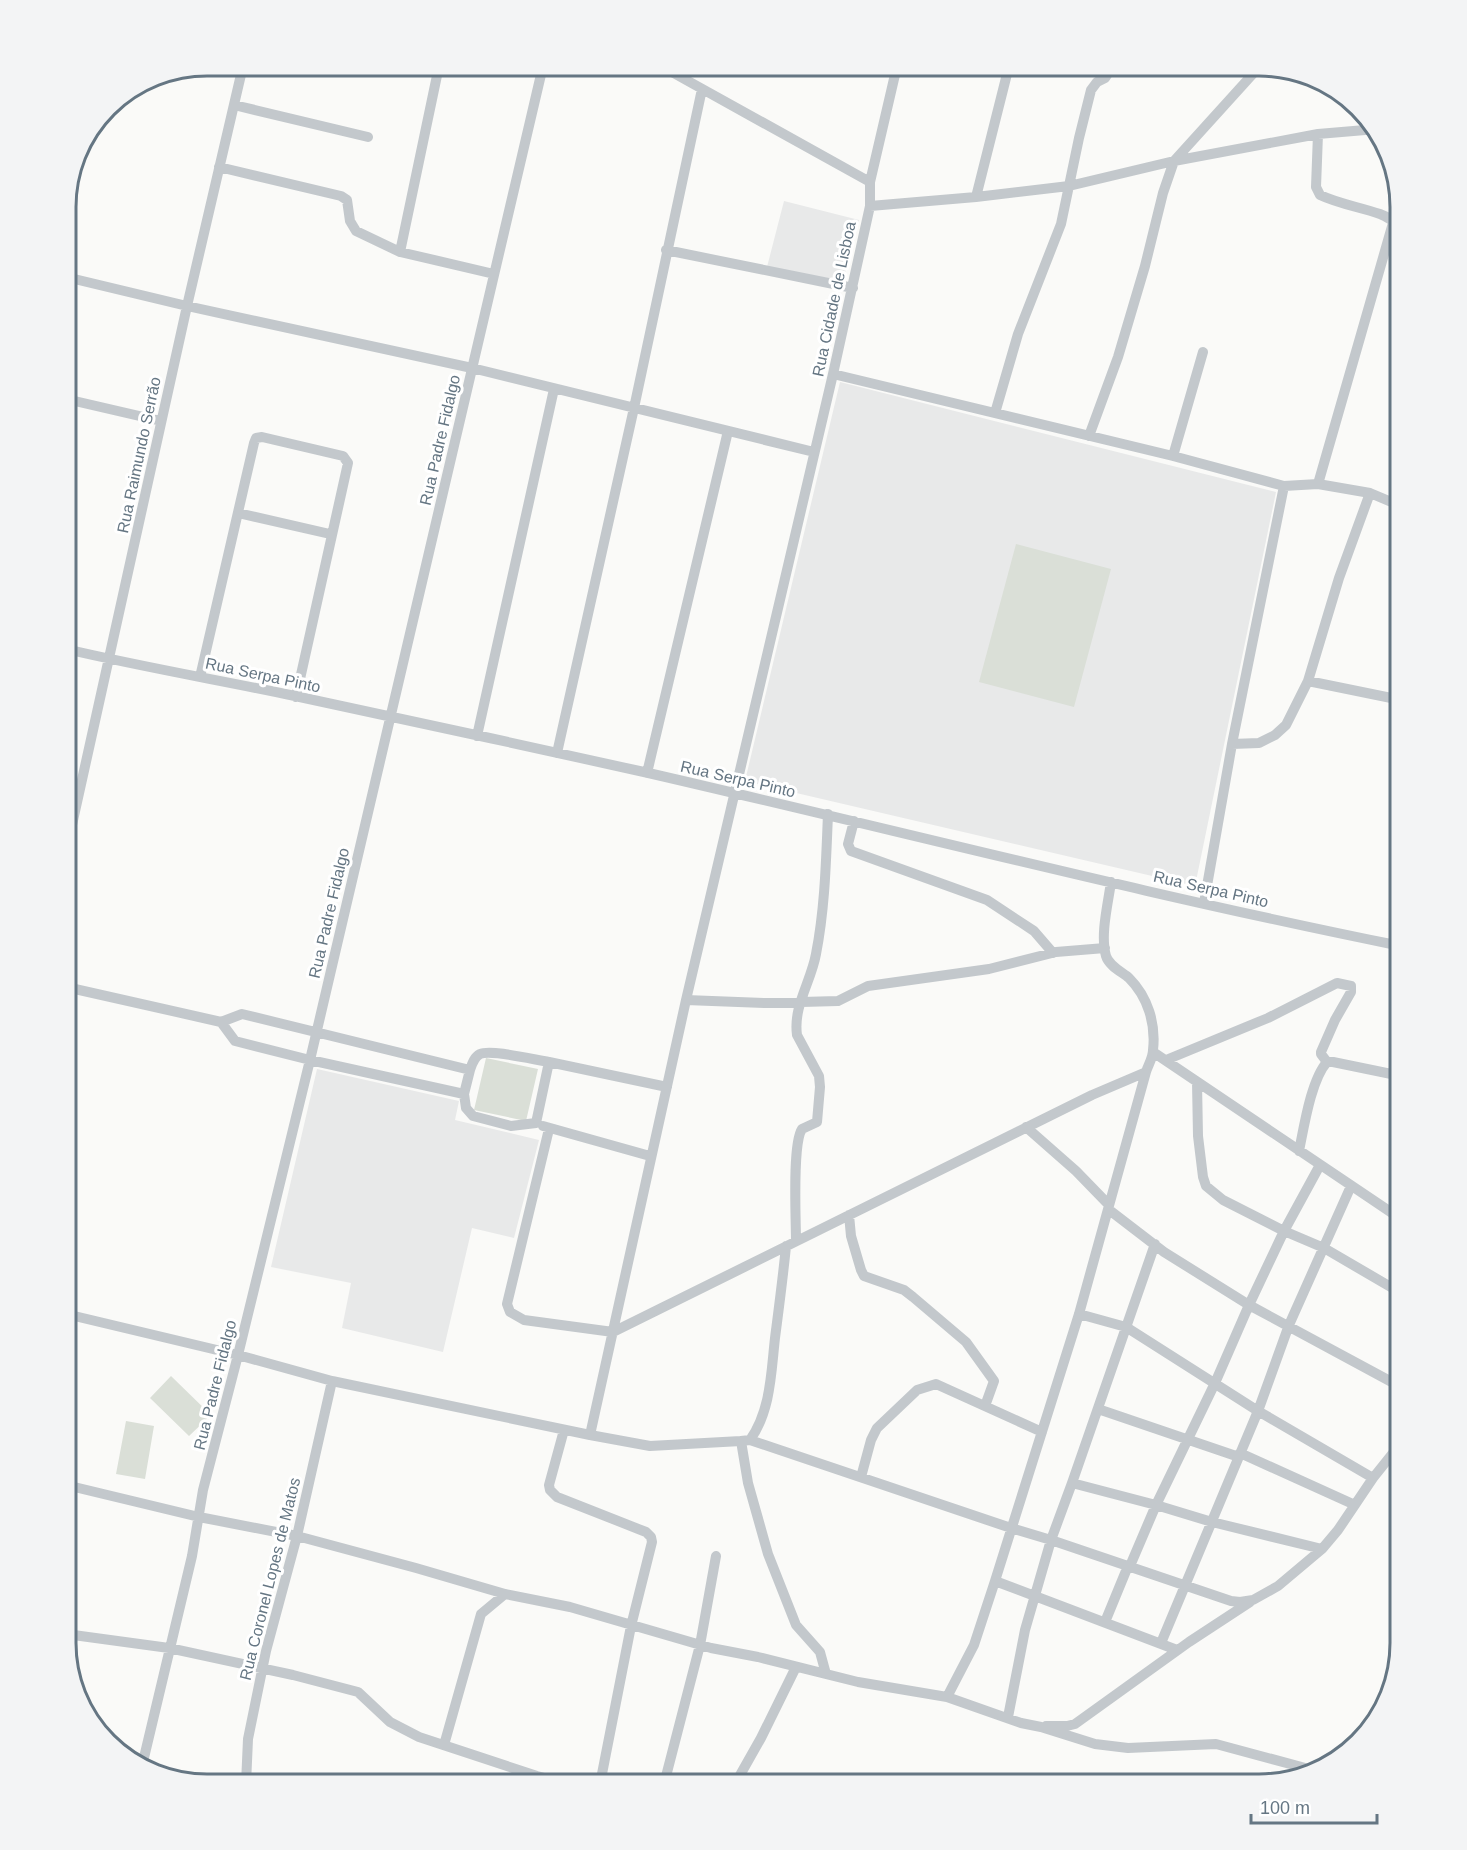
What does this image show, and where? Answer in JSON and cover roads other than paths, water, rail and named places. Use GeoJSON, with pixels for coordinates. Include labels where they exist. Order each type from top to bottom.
{"type":"FeatureCollection","features":[{"type":"Feature","properties":{"kind":"street","name":"Rua Raimundo Serrão"},"geometry":{"type":"LineString","coordinates":[[77,803],[161,421],[240,77]]}},
{"type":"Feature","properties":{"kind":"street"},"geometry":{"type":"LineString","coordinates":[[400,252],[437,77]]}},
{"type":"Feature","properties":{"kind":"street","name":"Rua Padre Fidalgo"},"geometry":{"type":"LineString","coordinates":[[144,1757],[192,1556],[203,1490],[317,1031],[540,77]]}},
{"type":"Feature","properties":{"kind":"street"},"geometry":{"type":"LineString","coordinates":[[681,77],[870,182]]}},
{"type":"Feature","properties":{"kind":"street"},"geometry":{"type":"LineString","coordinates":[[870,206],[870,182],[894,77]]}},
{"type":"Feature","properties":{"kind":"street"},"geometry":{"type":"LineString","coordinates":[[976,197],[1006,77]]}},
{"type":"Feature","properties":{"kind":"street"},"geometry":{"type":"LineString","coordinates":[[995,413],[1018,334],[1061,224],[1091,90],[1097,82],[1106,77]]}},
{"type":"Feature","properties":{"kind":"street"},"geometry":{"type":"LineString","coordinates":[[1089,436],[1118,357],[1174,161],[1250,77]]}},
{"type":"Feature","properties":{"kind":"street"},"geometry":{"type":"LineString","coordinates":[[557,753],[702,89]]}},
{"type":"Feature","properties":{"kind":"street"},"geometry":{"type":"LineString","coordinates":[[234,105],[368,137]]}},
{"type":"Feature","properties":{"kind":"street","name":"Rua Cidade de Lisboa"},"geometry":{"type":"LineString","coordinates":[[590,1435],[650,1156],[853,288],[870,206],[1069,186],[1174,161],[1318,134],[1364,130]]}},
{"type":"Feature","properties":{"kind":"street"},"geometry":{"type":"LineString","coordinates":[[1318,134],[1316,187],[1320,195],[1390,218]]}},
{"type":"Feature","properties":{"kind":"street"},"geometry":{"type":"LineString","coordinates":[[219,167],[341,196],[347,200],[350,221],[356,231],[400,252],[494,274]]}},
{"type":"Feature","properties":{"kind":"street"},"geometry":{"type":"LineString","coordinates":[[1318,484],[1390,247]]}},
{"type":"Feature","properties":{"kind":"street"},"geometry":{"type":"LineString","coordinates":[[666,250],[853,288]]}},
{"type":"Feature","properties":{"kind":"street"},"geometry":{"type":"LineString","coordinates":[[77,280],[472,368],[814,452]]}},
{"type":"Feature","properties":{"kind":"street"},"geometry":{"type":"LineString","coordinates":[[1173,456],[1203,352]]}},
{"type":"Feature","properties":{"kind":"street"},"geometry":{"type":"LineString","coordinates":[[833,374],[1173,456],[1284,486],[1318,484],[1370,493],[1390,501]]}},
{"type":"Feature","properties":{"kind":"street"},"geometry":{"type":"LineString","coordinates":[[477,736],[554,388]]}},
{"type":"Feature","properties":{"kind":"street"},"geometry":{"type":"LineString","coordinates":[[77,402],[161,421]]}},
{"type":"Feature","properties":{"kind":"street"},"geometry":{"type":"LineString","coordinates":[[647,773],[728,430]]}},
{"type":"Feature","properties":{"kind":"street"},"geometry":{"type":"LineString","coordinates":[[200,677],[254,443],[256,438],[262,437],[343,456],[348,463],[330,534],[296,696]]}},
{"type":"Feature","properties":{"kind":"street"},"geometry":{"type":"LineString","coordinates":[[1204,903],[1232,744],[1284,486]]}},
{"type":"Feature","properties":{"kind":"street"},"geometry":{"type":"LineString","coordinates":[[1232,744],[1259,743],[1275,735],[1286,725],[1308,681],[1339,578],[1370,493]]}},
{"type":"Feature","properties":{"kind":"street"},"geometry":{"type":"LineString","coordinates":[[238,513],[330,534]]}},
{"type":"Feature","properties":{"kind":"street","name":"Rua Serpa Pinto"},"geometry":{"type":"LineString","coordinates":[[77,652],[296,696],[647,773],[1111,882],[1390,944]]}},
{"type":"Feature","properties":{"kind":"street"},"geometry":{"type":"LineString","coordinates":[[1308,681],[1390,698]]}},
{"type":"Feature","properties":{"kind":"street"},"geometry":{"type":"LineString","coordinates":[[826,1674],[820,1652],[796,1625],[768,1554],[748,1483],[746,1441],[757,1430],[770,1389],[791,1244],[798,1137],[802,1129],[817,1122],[819,1076],[797,1035],[796,1028],[799,1002],[813,970],[817,951],[824,890],[828,814]]}},
{"type":"Feature","properties":{"kind":"street"},"geometry":{"type":"LineString","coordinates":[[854,821],[848,844],[851,851],[987,900],[1034,931],[1053,953]]}},
{"type":"Feature","properties":{"kind":"street"},"geometry":{"type":"LineString","coordinates":[[947,1697],[974,1645],[995,1581],[1079,1314],[1146,1072],[1154,1052],[1150,1012],[1140,991],[1106,957],[1104,932],[1111,882]]}},
{"type":"Feature","properties":{"kind":"street"},"geometry":{"type":"LineString","coordinates":[[686,1000],[838,1001],[868,986],[989,969],[1053,953],[1105,948]]}},
{"type":"Feature","properties":{"kind":"street"},"geometry":{"type":"LineString","coordinates":[[1166,1060],[1268,1018],[1337,983],[1346,984],[1351,986],[1351,992],[1321,1052],[1327,1062]]}},
{"type":"Feature","properties":{"kind":"street"},"geometry":{"type":"LineString","coordinates":[[77,989],[221,1022],[242,1014],[470,1070]]}},
{"type":"Feature","properties":{"kind":"street"},"geometry":{"type":"LineString","coordinates":[[221,1022],[235,1041],[464,1094]]}},
{"type":"Feature","properties":{"kind":"street"},"geometry":{"type":"LineString","coordinates":[[1154,1052],[1390,1212]]}},
{"type":"Feature","properties":{"kind":"street"},"geometry":{"type":"LineString","coordinates":[[650,1156],[549,1129],[536,1123],[511,1126],[473,1116],[466,1108],[464,1094],[474,1059],[481,1053],[495,1053],[549,1062],[666,1087]]}},
{"type":"Feature","properties":{"kind":"street"},"geometry":{"type":"LineString","coordinates":[[536,1123],[549,1062]]}},
{"type":"Feature","properties":{"kind":"street"},"geometry":{"type":"LineString","coordinates":[[1327,1062],[1390,1074]]}},
{"type":"Feature","properties":{"kind":"street"},"geometry":{"type":"LineString","coordinates":[[1299,1151],[1311,1098],[1321,1070],[1327,1062]]}},
{"type":"Feature","properties":{"kind":"street"},"geometry":{"type":"LineString","coordinates":[[549,1129],[507,1304],[510,1312],[524,1320],[613,1332],[1026,1127],[1146,1072]]}},
{"type":"Feature","properties":{"kind":"street"},"geometry":{"type":"LineString","coordinates":[[1197,1082],[1198,1136],[1206,1186],[1223,1200],[1284,1231],[1324,1248],[1390,1287]]}},
{"type":"Feature","properties":{"kind":"street"},"geometry":{"type":"LineString","coordinates":[[1026,1127],[1076,1171],[1109,1207],[1155,1245],[1249,1305],[1290,1325],[1390,1381]]}},
{"type":"Feature","properties":{"kind":"street"},"geometry":{"type":"LineString","coordinates":[[1105,1622],[1156,1505],[1215,1383],[1249,1305],[1284,1231],[1320,1165]]}},
{"type":"Feature","properties":{"kind":"street"},"geometry":{"type":"LineString","coordinates":[[1161,1643],[1258,1411],[1290,1325],[1351,1186]]}},
{"type":"Feature","properties":{"kind":"street"},"geometry":{"type":"LineString","coordinates":[[849,1215],[851,1236],[864,1276],[904,1290],[966,1342],[994,1381],[985,1406]]}},
{"type":"Feature","properties":{"kind":"street"},"geometry":{"type":"LineString","coordinates":[[1008,1717],[1025,1630],[1051,1540],[1155,1245]]}},
{"type":"Feature","properties":{"kind":"street"},"geometry":{"type":"LineString","coordinates":[[1079,1314],[1126,1327],[1258,1411],[1373,1478]]}},
{"type":"Feature","properties":{"kind":"street"},"geometry":{"type":"LineString","coordinates":[[77,1317],[238,1355],[332,1381],[590,1435],[650,1446],[746,1441],[1231,1601],[1253,1600]]}},
{"type":"Feature","properties":{"kind":"street","name":"Rua Coronel Lopes de Matos"},"geometry":{"type":"LineString","coordinates":[[246,1774],[248,1739],[263,1669],[297,1536],[332,1381]]}},
{"type":"Feature","properties":{"kind":"street"},"geometry":{"type":"LineString","coordinates":[[861,1478],[871,1440],[877,1428],[917,1390],[938,1384],[1042,1432]]}},
{"type":"Feature","properties":{"kind":"street"},"geometry":{"type":"LineString","coordinates":[[1098,1409],[1240,1455],[1355,1505]]}},
{"type":"Feature","properties":{"kind":"street"},"geometry":{"type":"LineString","coordinates":[[564,1430],[549,1485],[550,1491],[557,1497],[646,1532],[652,1542],[631,1626],[602,1774]]}},
{"type":"Feature","properties":{"kind":"street"},"geometry":{"type":"LineString","coordinates":[[1041,1727],[1075,1724],[1177,1650],[1278,1586],[1322,1549],[1390,1457]]}},
{"type":"Feature","properties":{"kind":"street"},"geometry":{"type":"LineString","coordinates":[[1072,1484],[1322,1549]]}},
{"type":"Feature","properties":{"kind":"street"},"geometry":{"type":"LineString","coordinates":[[77,1488],[199,1517],[297,1536],[444,1575],[504,1594],[570,1607],[700,1645],[858,1682],[947,1697],[1021,1723],[1108,1747],[1216,1744],[1301,1767]]}},
{"type":"Feature","properties":{"kind":"street"},"geometry":{"type":"LineString","coordinates":[[667,1774],[700,1645],[716,1556]]}},
{"type":"Feature","properties":{"kind":"street"},"geometry":{"type":"LineString","coordinates":[[995,1581],[1177,1650]]}},
{"type":"Feature","properties":{"kind":"street"},"geometry":{"type":"LineString","coordinates":[[444,1745],[481,1614],[504,1594]]}},
{"type":"Feature","properties":{"kind":"street"},"geometry":{"type":"LineString","coordinates":[[77,1635],[169,1648],[358,1692],[390,1722],[419,1737],[531,1774]]}},
{"type":"Feature","properties":{"kind":"street"},"geometry":{"type":"LineString","coordinates":[[741,1774],[796,1667]]}}]}
